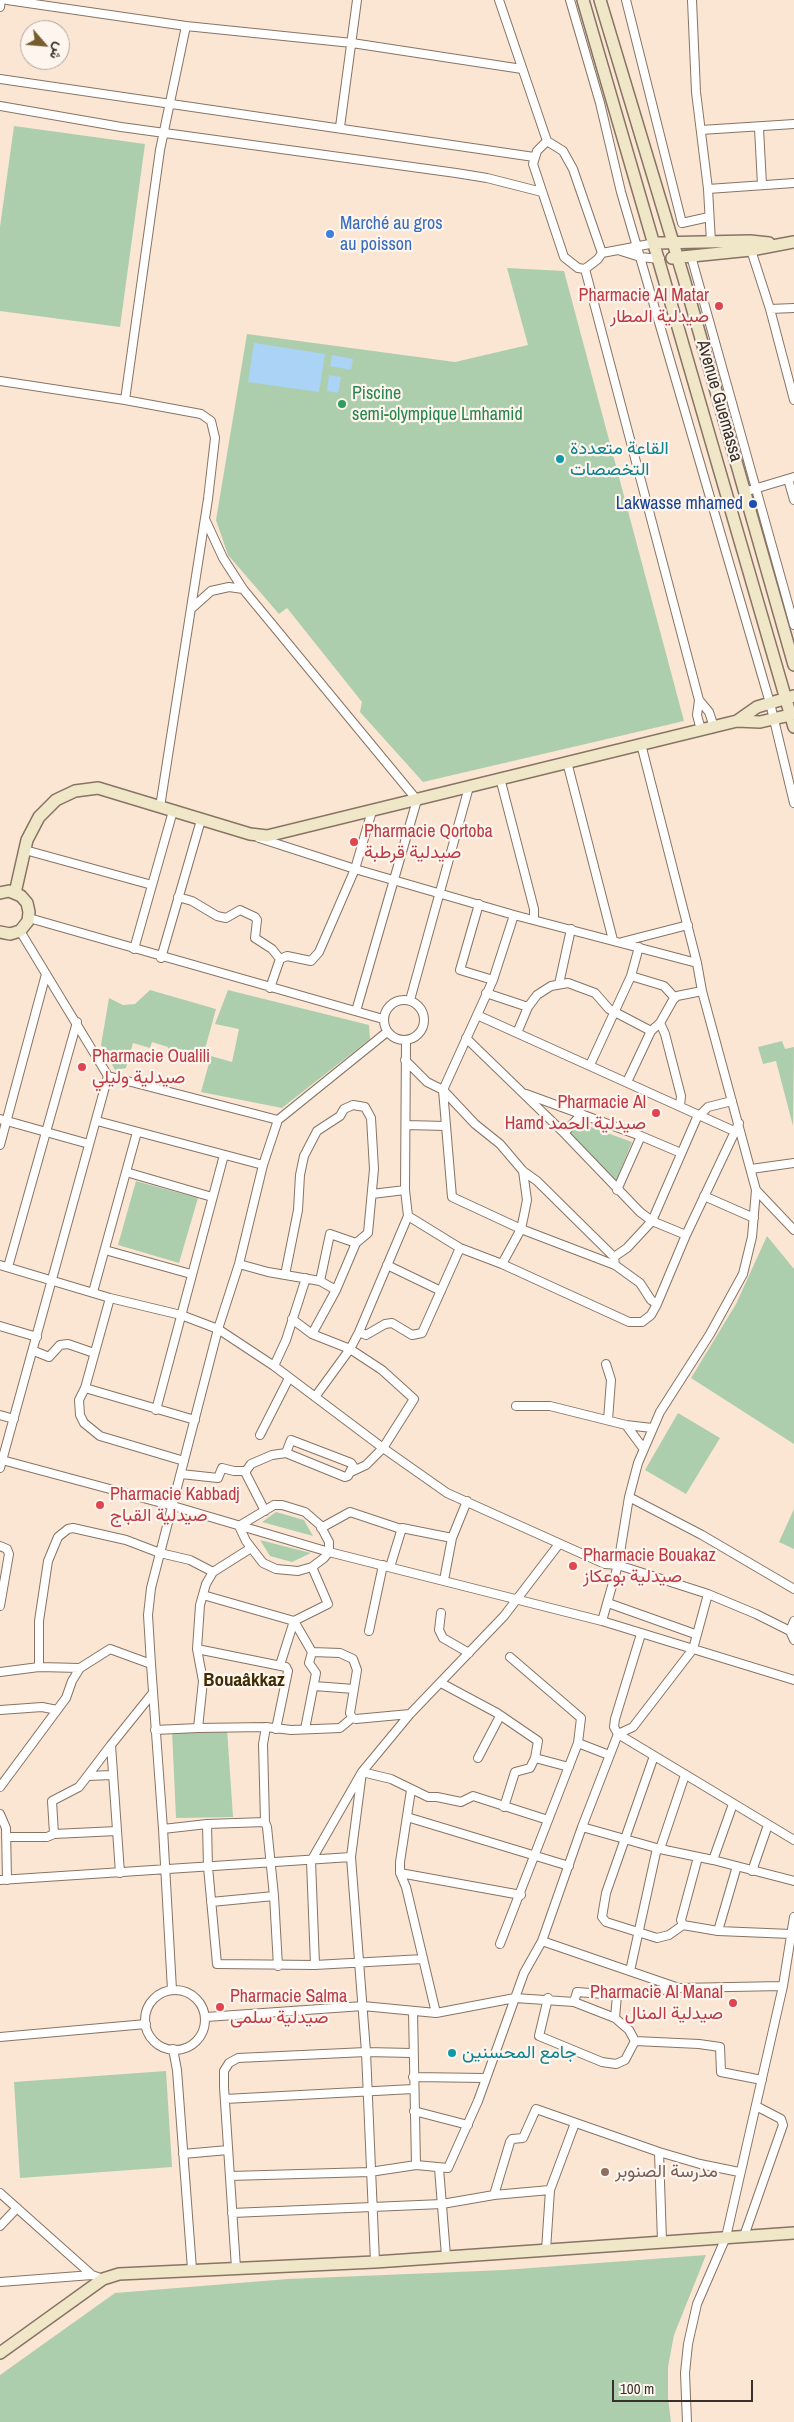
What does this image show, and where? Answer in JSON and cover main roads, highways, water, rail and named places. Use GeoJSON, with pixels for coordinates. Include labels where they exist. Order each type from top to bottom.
{"type":"FeatureCollection","features":[{"type":"Feature","properties":{"kind":"water"},"geometry":{"type":"Polygon","coordinates":[[[254,343],[325,354],[319,392],[248,382],[254,343]]]}},
{"type":"Feature","properties":{"kind":"water"},"geometry":{"type":"Polygon","coordinates":[[[332,355],[353,359],[351,370],[330,366],[332,355]]]}},
{"type":"Feature","properties":{"kind":"water"},"geometry":{"type":"Polygon","coordinates":[[[329,375],[341,377],[338,393],[327,391],[329,375]]]}},
{"type":"Feature","properties":{"kind":"place","name":"Marché au gros au poisson"},"geometry":{"type":"Point","coordinates":[330,234]}},
{"type":"Feature","properties":{"kind":"place","name":"Pharmacie Al Matar صيدلية المطار"},"geometry":{"type":"Point","coordinates":[719,306]}},
{"type":"Feature","properties":{"kind":"place","name":"Piscine semi-olympique Lmhamid"},"geometry":{"type":"Point","coordinates":[342,404]}},
{"type":"Feature","properties":{"kind":"place","name":"القاعة متعددة التخصصات"},"geometry":{"type":"Point","coordinates":[560,459]}},
{"type":"Feature","properties":{"kind":"place","name":"Lakwasse mhamed"},"geometry":{"type":"Point","coordinates":[753,504]}},
{"type":"Feature","properties":{"kind":"place","name":"Pharmacie Qortoba صيدلية قرطبة"},"geometry":{"type":"Point","coordinates":[354,842]}},
{"type":"Feature","properties":{"kind":"place","name":"Pharmacie Oualili صيدلية وليلي"},"geometry":{"type":"Point","coordinates":[82,1067]}},
{"type":"Feature","properties":{"kind":"place","name":"Pharmacie Al Hamd صيدلية الحمد"},"geometry":{"type":"Point","coordinates":[656,1113]}},
{"type":"Feature","properties":{"kind":"place","name":"Pharmacie Kabbadj صيدلية القباج"},"geometry":{"type":"Point","coordinates":[100,1505]}},
{"type":"Feature","properties":{"kind":"place","name":"Pharmacie Bouakaz صيدلية بوعكاز"},"geometry":{"type":"Point","coordinates":[573,1566]}},
{"type":"Feature","properties":{"kind":"place","name":"Pharmacie Al Manal صيدلية المنال"},"geometry":{"type":"Point","coordinates":[733,2003]}},
{"type":"Feature","properties":{"kind":"place","name":"Pharmacie Salma صيدلية سلمى"},"geometry":{"type":"Point","coordinates":[220,2007]}},
{"type":"Feature","properties":{"kind":"place","name":"جامع المحسنين"},"geometry":{"type":"Point","coordinates":[452,2053]}},
{"type":"Feature","properties":{"kind":"place","name":"مدرسة الصنوبر"},"geometry":{"type":"Point","coordinates":[605,2172]}},
{"type":"Feature","properties":{"kind":"district","name":"Bouaâkkaz"},"geometry":{"type":"Point","coordinates":[244,1681]}}]}
